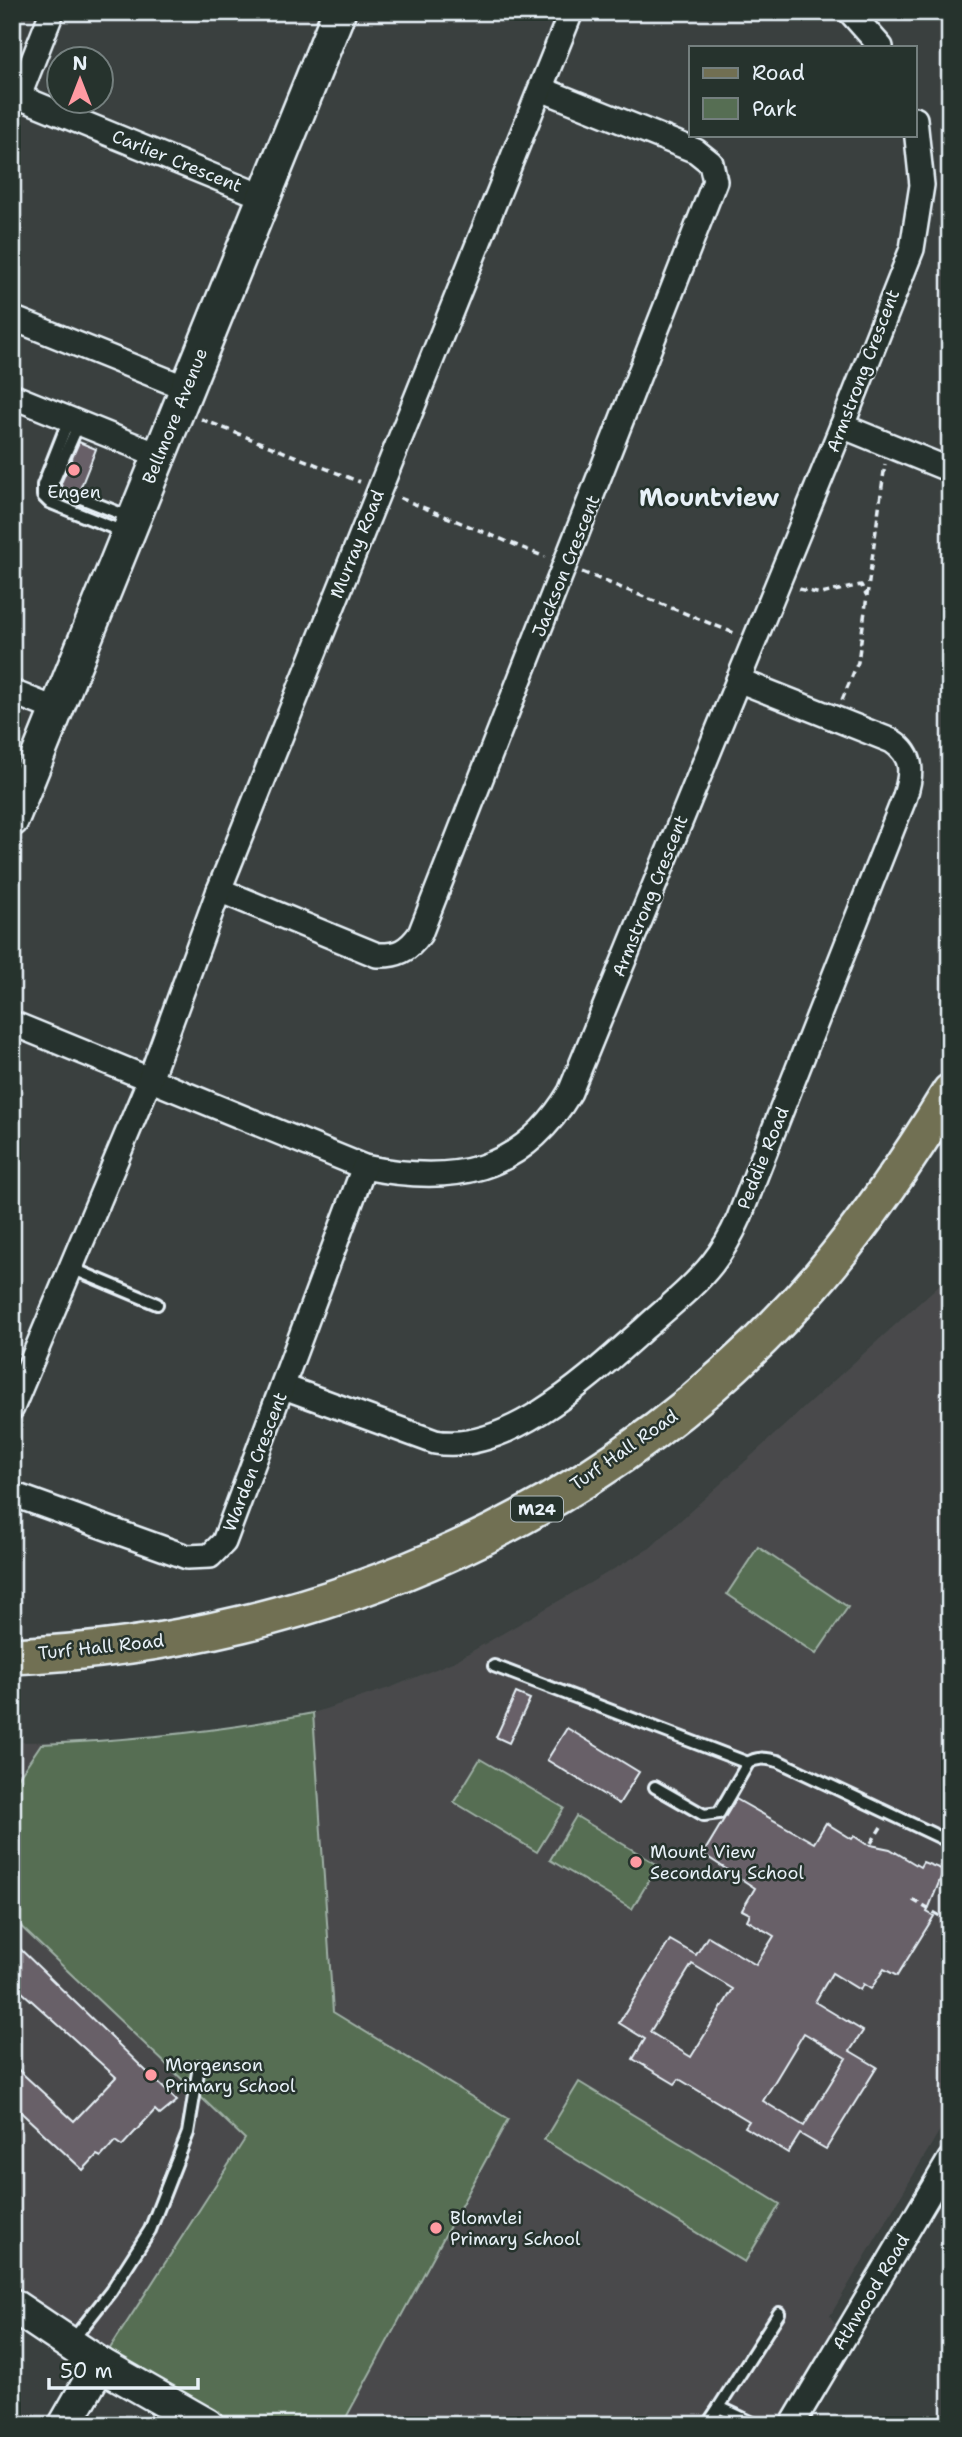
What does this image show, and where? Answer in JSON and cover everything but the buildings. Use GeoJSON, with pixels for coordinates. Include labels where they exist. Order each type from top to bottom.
{"type":"FeatureCollection","features":[{"type":"Feature","properties":{"kind":"main road","name":"Turf Hall Road"},"geometry":{"type":"LineString","coordinates":[[12,1656],[125,1647],[243,1625],[307,1609],[407,1573],[467,1546],[539,1508],[591,1476],[673,1417],[768,1332],[821,1275],[869,1215],[950,1092]]}},
{"type":"Feature","properties":{"kind":"street"},"geometry":{"type":"LineString","coordinates":[[16,95],[52,12]]}},
{"type":"Feature","properties":{"kind":"street","name":"Bellmore Avenue"},"geometry":{"type":"LineString","coordinates":[[12,820],[158,455],[188,402],[264,197],[339,12]]}},
{"type":"Feature","properties":{"kind":"street","name":"Murray Road"},"geometry":{"type":"LineString","coordinates":[[150,1079],[219,890],[571,12]]}},
{"type":"Feature","properties":{"kind":"street"},"geometry":{"type":"LineString","coordinates":[[850,12],[880,46]]}},
{"type":"Feature","properties":{"kind":"street","name":"Jackson Crescent"},"geometry":{"type":"LineString","coordinates":[[219,890],[377,955],[393,956],[403,952],[413,944],[425,922],[697,233],[715,181],[711,163],[696,151],[541,89]]}},
{"type":"Feature","properties":{"kind":"street","name":"Carlier Crescent"},"geometry":{"type":"LineString","coordinates":[[16,95],[264,197]]}},
{"type":"Feature","properties":{"kind":"street","name":"Armstrong Crescent"},"geometry":{"type":"LineString","coordinates":[[12,1024],[364,1167],[420,1176],[482,1169],[522,1147],[559,1110],[575,1081],[912,248],[918,223],[922,159],[916,125]]}},
{"type":"Feature","properties":{"kind":"street"},"geometry":{"type":"LineString","coordinates":[[12,318],[188,402]]}},
{"type":"Feature","properties":{"kind":"street"},"geometry":{"type":"LineString","coordinates":[[12,396],[158,455]]}},
{"type":"Feature","properties":{"kind":"street"},"geometry":{"type":"LineString","coordinates":[[842,426],[950,470]]}},
{"type":"Feature","properties":{"kind":"street","name":"Peddie Road"},"geometry":{"type":"LineString","coordinates":[[284,1387],[435,1442],[459,1444],[488,1437],[529,1417],[582,1383],[712,1264],[739,1218],[909,785],[910,761],[901,747],[738,680]]}},
{"type":"Feature","properties":{"kind":"street"},"geometry":{"type":"LineString","coordinates":[[12,692],[57,710]]}},
{"type":"Feature","properties":{"kind":"street"},"geometry":{"type":"LineString","coordinates":[[12,1408],[150,1079]]}},
{"type":"Feature","properties":{"kind":"street","name":"Warden Crescent"},"geometry":{"type":"LineString","coordinates":[[12,1494],[187,1557],[210,1556],[224,1542],[364,1167]]}},
{"type":"Feature","properties":{"kind":"street","name":"Athwood Road"},"geometry":{"type":"LineString","coordinates":[[792,2425],[950,2159]]}},
{"type":"Feature","properties":{"kind":"street"},"geometry":{"type":"LineString","coordinates":[[12,2305],[100,2364],[207,2425]]}},
{"type":"Feature","properties":{"kind":"street"},"geometry":{"type":"LineString","coordinates":[[65,2425],[100,2364]]}},
{"type":"Feature","properties":{"kind":"lane"},"geometry":{"type":"LineString","coordinates":[[55,488],[52,484],[74,421]]}},
{"type":"Feature","properties":{"kind":"lane"},"geometry":{"type":"LineString","coordinates":[[74,421],[43,485],[43,496],[49,502],[131,526]]}},
{"type":"Feature","properties":{"kind":"lane"},"geometry":{"type":"LineString","coordinates":[[76,496],[131,526]]}},
{"type":"Feature","properties":{"kind":"lane"},"geometry":{"type":"LineString","coordinates":[[71,1268],[157,1304]]}},
{"type":"Feature","properties":{"kind":"lane"},"geometry":{"type":"LineString","coordinates":[[494,1666],[748,1763]]}},
{"type":"Feature","properties":{"kind":"lane"},"geometry":{"type":"LineString","coordinates":[[655,1787],[704,1815],[712,1815],[719,1813],[748,1763],[755,1759],[778,1761],[950,1842]]}},
{"type":"Feature","properties":{"kind":"lane"},"geometry":{"type":"LineString","coordinates":[[69,2344],[111,2291],[150,2230],[188,2133],[199,2066]]}},
{"type":"Feature","properties":{"kind":"lane"},"geometry":{"type":"LineString","coordinates":[[707,2425],[779,2313]]}},
{"type":"Feature","properties":{"kind":"lane"},"geometry":{"type":"LineString","coordinates":[[719,2407],[757,2425]]}},
{"type":"Feature","properties":{"kind":"path"},"geometry":{"type":"LineString","coordinates":[[188,402],[368,485]]}},
{"type":"Feature","properties":{"kind":"path"},"geometry":{"type":"LineString","coordinates":[[834,718],[858,662],[885,462],[892,447]]}},
{"type":"Feature","properties":{"kind":"path"},"geometry":{"type":"LineString","coordinates":[[389,494],[556,562]]}},
{"type":"Feature","properties":{"kind":"path"},"geometry":{"type":"LineString","coordinates":[[576,570],[733,633],[746,630]]}},
{"type":"Feature","properties":{"kind":"path"},"geometry":{"type":"LineString","coordinates":[[778,584],[821,594],[861,585],[868,598]]}},
{"type":"Feature","properties":{"kind":"path"},"geometry":{"type":"LineString","coordinates":[[914,1900],[950,1922]]}},
{"type":"Feature","properties":{"kind":"shaded area"},"geometry":{"type":"Polygon","coordinates":[[[950,1275],[950,2113],[830,2316],[844,2336],[792,2425],[207,2425],[12,2305],[12,1742],[115,1741],[242,1727],[313,1713],[392,1687],[455,1661],[650,1548],[950,1275]]]}},
{"type":"Feature","properties":{"kind":"green space"},"geometry":{"type":"Polygon","coordinates":[[[758,1547],[848,1607],[816,1654],[727,1594],[758,1547]]]}},
{"type":"Feature","properties":{"kind":"green space"},"geometry":{"type":"Polygon","coordinates":[[[313,1713],[333,2012],[508,2119],[342,2425],[205,2425],[100,2364],[245,2139],[12,1918],[12,1787],[41,1744],[177,1734],[313,1713]]]}},
{"type":"Feature","properties":{"kind":"green space"},"geometry":{"type":"Polygon","coordinates":[[[480,1759],[564,1808],[537,1852],[454,1802],[480,1759]]]}},
{"type":"Feature","properties":{"kind":"green space"},"geometry":{"type":"Polygon","coordinates":[[[576,1816],[658,1865],[632,1909],[550,1860],[576,1816]]]}},
{"type":"Feature","properties":{"kind":"green space"},"geometry":{"type":"Polygon","coordinates":[[[579,2082],[780,2204],[745,2262],[544,2140],[579,2082]]]}},
{"type":"Feature","properties":{"kind":"place","name":"Engen"},"geometry":{"type":"Point","coordinates":[74,470]}},
{"type":"Feature","properties":{"kind":"place","name":"Mount View Secondary School"},"geometry":{"type":"Point","coordinates":[636,1862]}},
{"type":"Feature","properties":{"kind":"place","name":"Morgenson Primary School"},"geometry":{"type":"Point","coordinates":[151,2075]}},
{"type":"Feature","properties":{"kind":"place","name":"Blomvlei Primary School"},"geometry":{"type":"Point","coordinates":[436,2228]}},
{"type":"Feature","properties":{"kind":"district","name":"Mountview"},"geometry":{"type":"Point","coordinates":[709,498]}}]}
